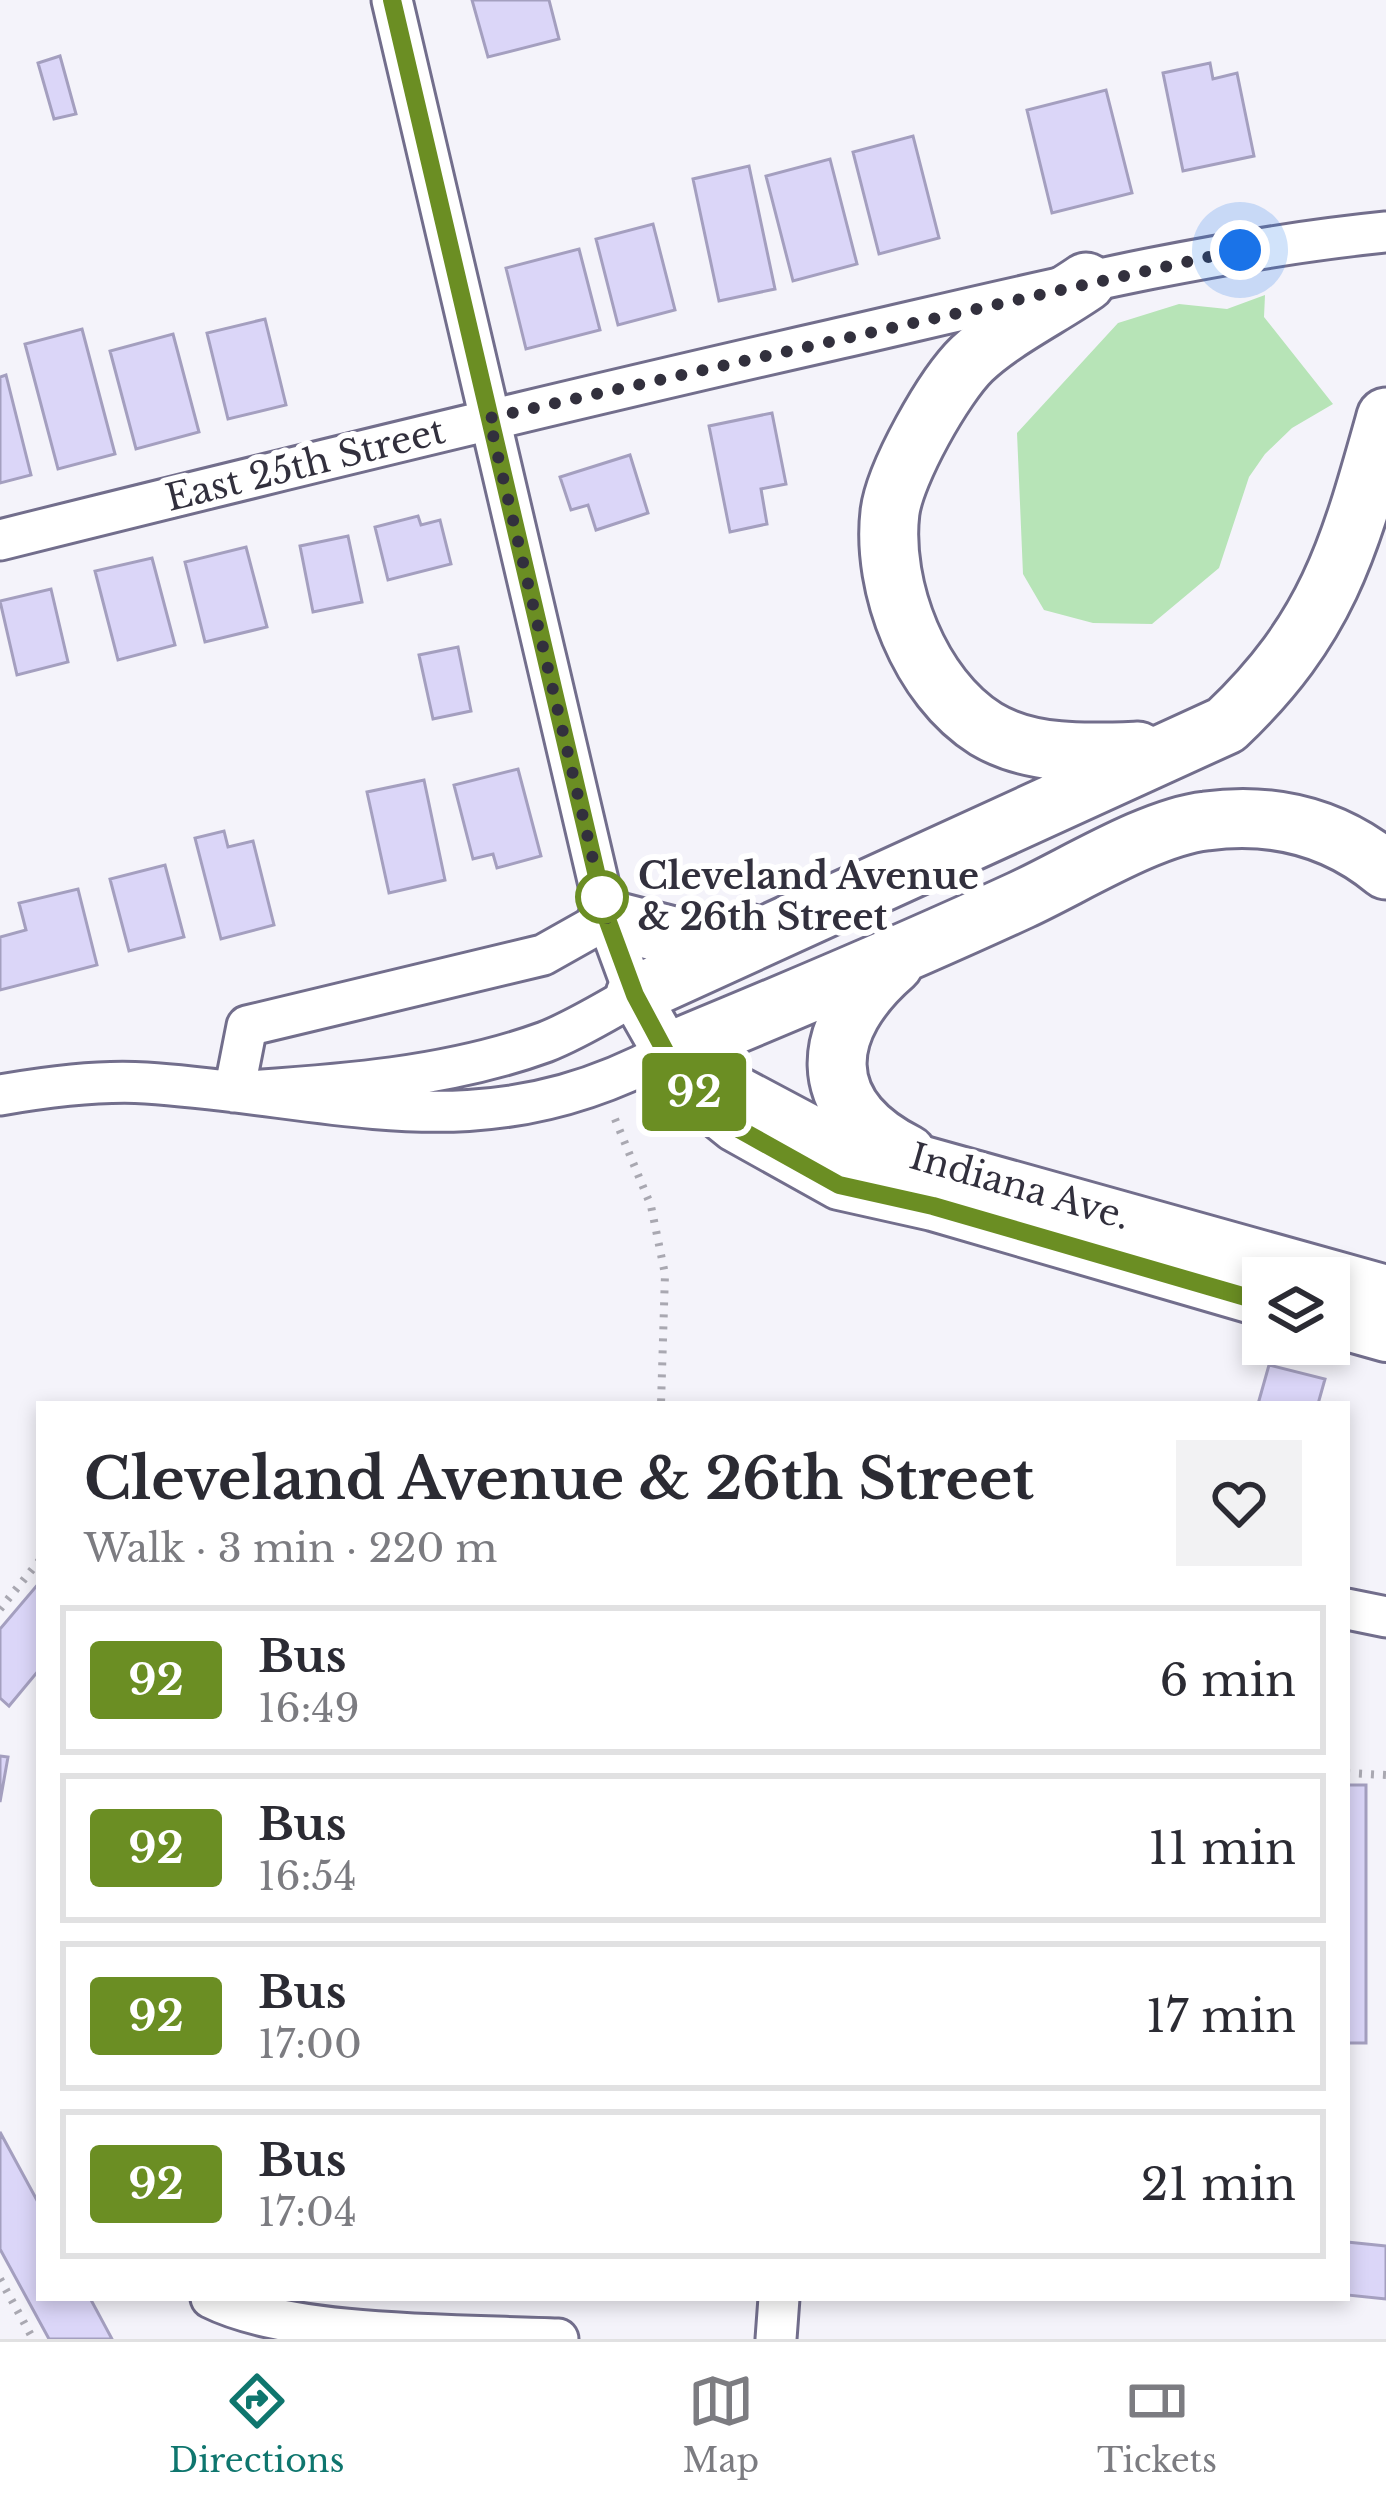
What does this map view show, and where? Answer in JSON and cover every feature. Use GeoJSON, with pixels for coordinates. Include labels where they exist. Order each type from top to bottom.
{"type":"FeatureCollection","features":[{"type":"Feature","properties":{"kind":"highway"},"geometry":{"type":"LineString","coordinates":[[1086,282],[971,360],[926,427],[891,505],[888,537],[896,584],[924,661],[945,690],[988,730],[1068,754],[1167,750]]}},
{"type":"Feature","properties":{"kind":"highway"},"geometry":{"type":"LineString","coordinates":[[635,995],[1226,725],[1276,678],[1306,635],[1345,561],[1386,417]]}},
{"type":"Feature","properties":{"kind":"highway"},"geometry":{"type":"LineString","coordinates":[[666,1053],[906,954],[1155,838],[1206,820],[1298,823],[1332,834],[1386,871]]}},
{"type":"Feature","properties":{"kind":"highway"},"geometry":{"type":"LineString","coordinates":[[607,919],[681,938],[736,936],[804,917]]}},
{"type":"Feature","properties":{"kind":"highway"},"geometry":{"type":"LineString","coordinates":[[906,954],[872,983],[848,1014],[836,1046],[846,1104],[877,1138],[908,1154]]}},
{"type":"Feature","properties":{"kind":"main road","name":"Indiana Ave."},"geometry":{"type":"LineString","coordinates":[[635,995],[666,1053],[704,1102],[735,1127],[839,1185],[933,1206],[1242,1296]]}},
{"type":"Feature","properties":{"kind":"main road","name":"Indiana Ave."},"geometry":{"type":"LineString","coordinates":[[666,1053],[808,1129],[1386,1290]]}},
{"type":"Feature","properties":{"kind":"main road"},"geometry":{"type":"LineString","coordinates":[[1350,1327],[1386,1337]]}},
{"type":"Feature","properties":{"kind":"street"},"geometry":{"type":"LineString","coordinates":[[234,1092],[345,1084],[501,1055],[547,1041],[635,995],[607,919],[392,0]]}},
{"type":"Feature","properties":{"kind":"street","name":"East 25th Street"},"geometry":{"type":"LineString","coordinates":[[0,540],[489,418],[1086,282],[1278,243],[1386,232]]}},
{"type":"Feature","properties":{"kind":"street"},"geometry":{"type":"LineString","coordinates":[[234,1092],[247,1026],[543,955],[607,919]]}},
{"type":"Feature","properties":{"kind":"street"},"geometry":{"type":"LineString","coordinates":[[0,1095],[141,1083],[360,1111],[432,1114],[514,1106],[602,1083],[666,1053]]}},
{"type":"Feature","properties":{"kind":"street"},"geometry":{"type":"LineString","coordinates":[[1350,1610],[1386,1617]]}},
{"type":"Feature","properties":{"kind":"street"},"geometry":{"type":"LineString","coordinates":[[217,2301],[289,2323],[558,2339]]}},
{"type":"Feature","properties":{"kind":"street"},"geometry":{"type":"LineString","coordinates":[[776,2339],[778,2301]]}},
{"type":"Feature","properties":{"kind":"path"},"geometry":{"type":"LineString","coordinates":[[602,1083],[651,1206],[665,1274],[661,1401]]}},
{"type":"Feature","properties":{"kind":"path"},"geometry":{"type":"LineString","coordinates":[[0,1609],[36,1566]]}},
{"type":"Feature","properties":{"kind":"path"},"geometry":{"type":"LineString","coordinates":[[1350,1773],[1386,1775]]}},
{"type":"Feature","properties":{"kind":"path"},"geometry":{"type":"LineString","coordinates":[[0,2279],[33,2339]]}},
{"type":"Feature","properties":{"kind":"green space"},"geometry":{"type":"Polygon","coordinates":[[[1265,295],[1264,317],[1333,404],[1292,428],[1249,477],[1219,568],[1152,624],[1093,623],[1044,610],[1023,574],[1017,433],[1118,323],[1179,304],[1227,309],[1265,295]]]}},
{"type":"Feature","properties":{"kind":"building"},"geometry":{"type":"Polygon","coordinates":[[[472,0],[549,0],[559,39],[488,57],[472,0]]]}},
{"type":"Feature","properties":{"kind":"building"},"geometry":{"type":"Polygon","coordinates":[[[60,56],[76,114],[54,119],[38,63],[60,56]]]}},
{"type":"Feature","properties":{"kind":"building"},"geometry":{"type":"Polygon","coordinates":[[[1210,63],[1213,79],[1237,73],[1254,156],[1183,171],[1163,73],[1210,63]]]}},
{"type":"Feature","properties":{"kind":"building"},"geometry":{"type":"Polygon","coordinates":[[[1106,90],[1132,193],[1052,213],[1027,110],[1106,90]]]}},
{"type":"Feature","properties":{"kind":"building"},"geometry":{"type":"Polygon","coordinates":[[[913,136],[939,238],[879,254],[853,152],[913,136]]]}},
{"type":"Feature","properties":{"kind":"building"},"geometry":{"type":"Polygon","coordinates":[[[830,159],[857,264],[793,281],[766,176],[830,159]]]}},
{"type":"Feature","properties":{"kind":"building"},"geometry":{"type":"Polygon","coordinates":[[[749,166],[775,289],[719,301],[693,179],[749,166]]]}},
{"type":"Feature","properties":{"kind":"building"},"geometry":{"type":"Polygon","coordinates":[[[653,224],[675,310],[618,325],[596,239],[653,224]]]}},
{"type":"Feature","properties":{"kind":"building"},"geometry":{"type":"Polygon","coordinates":[[[579,249],[600,330],[526,349],[506,268],[579,249]]]}},
{"type":"Feature","properties":{"kind":"building"},"geometry":{"type":"Polygon","coordinates":[[[265,319],[286,405],[228,419],[207,333],[265,319]]]}},
{"type":"Feature","properties":{"kind":"building"},"geometry":{"type":"Polygon","coordinates":[[[82,329],[115,454],[58,469],[25,344],[82,329]]]}},
{"type":"Feature","properties":{"kind":"building"},"geometry":{"type":"Polygon","coordinates":[[[173,334],[199,432],[136,449],[110,351],[173,334]]]}},
{"type":"Feature","properties":{"kind":"building"},"geometry":{"type":"Polygon","coordinates":[[[6,375],[31,475],[0,483],[0,377],[6,375]]]}},
{"type":"Feature","properties":{"kind":"building"},"geometry":{"type":"Polygon","coordinates":[[[772,413],[786,484],[761,489],[767,524],[730,532],[709,426],[772,413]]]}},
{"type":"Feature","properties":{"kind":"building"},"geometry":{"type":"Polygon","coordinates":[[[630,455],[648,513],[596,530],[588,505],[571,510],[560,477],[630,455]]]}},
{"type":"Feature","properties":{"kind":"building"},"geometry":{"type":"Polygon","coordinates":[[[418,516],[421,525],[440,520],[451,564],[388,580],[375,527],[418,516]]]}},
{"type":"Feature","properties":{"kind":"building"},"geometry":{"type":"Polygon","coordinates":[[[348,536],[362,602],[313,612],[300,546],[348,536]]]}},
{"type":"Feature","properties":{"kind":"building"},"geometry":{"type":"Polygon","coordinates":[[[246,547],[267,627],[205,642],[185,562],[246,547]]]}},
{"type":"Feature","properties":{"kind":"building"},"geometry":{"type":"Polygon","coordinates":[[[152,558],[175,645],[118,660],[95,571],[152,558]]]}},
{"type":"Feature","properties":{"kind":"building"},"geometry":{"type":"Polygon","coordinates":[[[51,589],[68,662],[17,675],[0,601],[51,589]]]}},
{"type":"Feature","properties":{"kind":"building"},"geometry":{"type":"Polygon","coordinates":[[[458,647],[471,711],[433,719],[419,655],[458,647]]]}},
{"type":"Feature","properties":{"kind":"building"},"geometry":{"type":"Polygon","coordinates":[[[518,769],[541,856],[497,868],[493,854],[473,859],[454,785],[518,769]]]}},
{"type":"Feature","properties":{"kind":"building"},"geometry":{"type":"Polygon","coordinates":[[[424,780],[445,880],[389,893],[367,792],[424,780]]]}},
{"type":"Feature","properties":{"kind":"building"},"geometry":{"type":"Polygon","coordinates":[[[224,831],[228,847],[253,841],[274,925],[221,939],[195,838],[224,831]]]}},
{"type":"Feature","properties":{"kind":"building"},"geometry":{"type":"Polygon","coordinates":[[[165,865],[184,937],[129,951],[110,879],[165,865]]]}},
{"type":"Feature","properties":{"kind":"building"},"geometry":{"type":"Polygon","coordinates":[[[78,889],[97,965],[0,990],[0,937],[26,930],[19,903],[78,889]]]}},
{"type":"Feature","properties":{"kind":"building"},"geometry":{"type":"Polygon","coordinates":[[[1269,1365],[1325,1379],[1319,1401],[1259,1401],[1269,1365]]]}},
{"type":"Feature","properties":{"kind":"building"},"geometry":{"type":"Polygon","coordinates":[[[36,1587],[36,1674],[9,1706],[0,1698],[0,1629],[36,1587]]]}},
{"type":"Feature","properties":{"kind":"building"},"geometry":{"type":"Polygon","coordinates":[[[0,1756],[8,1757],[0,1802],[0,1756]]]}},
{"type":"Feature","properties":{"kind":"building"},"geometry":{"type":"Polygon","coordinates":[[[1350,1785],[1366,1785],[1366,2043],[1350,2043],[1350,1785]]]}},
{"type":"Feature","properties":{"kind":"building"},"geometry":{"type":"Polygon","coordinates":[[[0,2132],[36,2198],[36,2301],[92,2301],[112,2339],[49,2339],[0,2249],[0,2132]]]}},
{"type":"Feature","properties":{"kind":"building"},"geometry":{"type":"Polygon","coordinates":[[[1350,2242],[1386,2246],[1386,2299],[1350,2295],[1350,2242]]]}},
{"type":"Feature","properties":{"kind":"bus line","name":"92"},"geometry":{"type":"LineString","coordinates":[[392,0],[607,919],[635,995],[681,1076],[735,1127],[839,1185],[933,1206],[1242,1296]]}},
{"type":"Feature","properties":{"kind":"place","name":"Cleveland Avenue & 26th Street"},"geometry":{"type":"Point","coordinates":[602,897]}},
{"type":"Feature","properties":{"kind":"route"},"geometry":{"type":"LineString","coordinates":[[602,897],[607,919],[489,418],[1240,250]]}}]}
